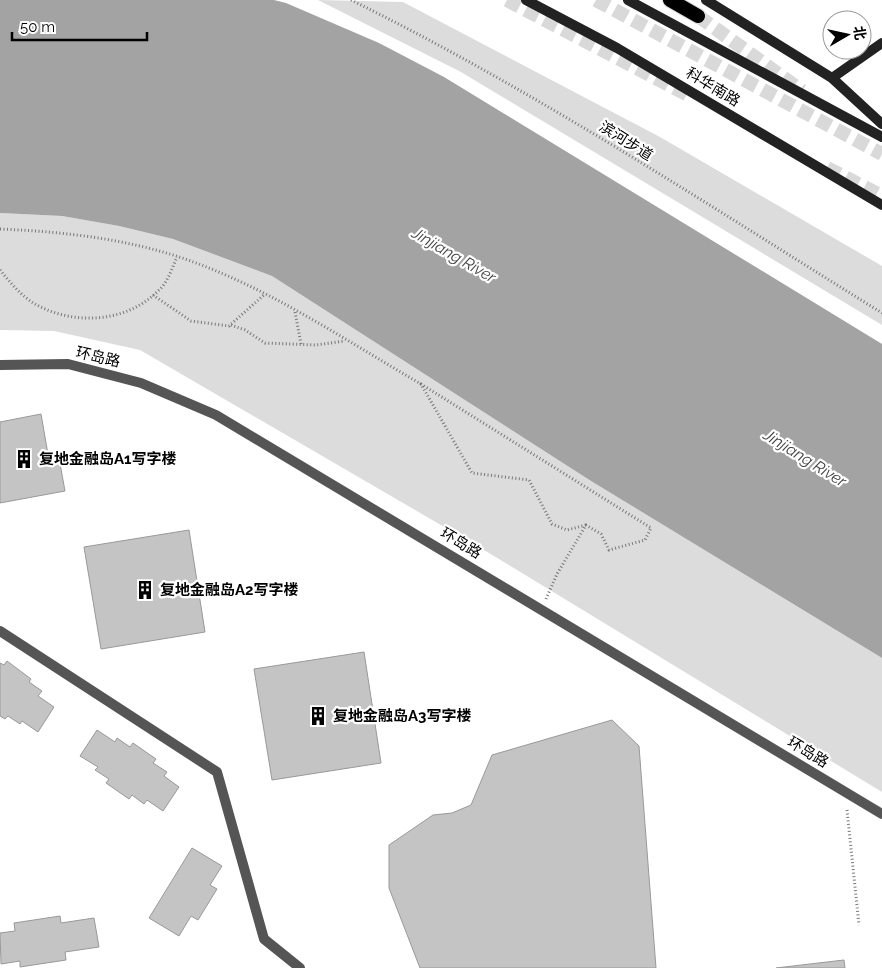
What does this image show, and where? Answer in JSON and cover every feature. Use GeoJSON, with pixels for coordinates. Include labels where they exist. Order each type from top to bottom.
{"type":"FeatureCollection","features":[{"type":"Feature","properties":{"kind":"highway"},"geometry":{"type":"LineString","coordinates":[[670,0],[698,16]]}},
{"type":"Feature","properties":{"kind":"main road","name":"科华南路"},"geometry":{"type":"LineString","coordinates":[[526,0],[617,48],[882,205]]}},
{"type":"Feature","properties":{"kind":"main road"},"geometry":{"type":"LineString","coordinates":[[628,0],[882,137]]}},
{"type":"Feature","properties":{"kind":"main road"},"geometry":{"type":"LineString","coordinates":[[706,0],[832,78],[882,124]]}},
{"type":"Feature","properties":{"kind":"main road"},"geometry":{"type":"LineString","coordinates":[[832,78],[882,43]]}},
{"type":"Feature","properties":{"kind":"street","name":"环岛路"},"geometry":{"type":"LineString","coordinates":[[0,365],[68,364],[141,382],[216,415],[882,814]]}},
{"type":"Feature","properties":{"kind":"street"},"geometry":{"type":"LineString","coordinates":[[0,631],[217,772],[264,939],[300,968]]}},
{"type":"Feature","properties":{"kind":"path","name":"滨河步道"},"geometry":{"type":"LineString","coordinates":[[351,0],[412,30],[544,104],[882,313]]}},
{"type":"Feature","properties":{"kind":"path"},"geometry":{"type":"LineString","coordinates":[[0,229],[73,233],[176,257],[212,269],[265,294],[421,384],[652,528],[645,540],[609,550],[601,534],[586,525],[567,530],[552,524],[529,480],[472,474],[421,384]]}},
{"type":"Feature","properties":{"kind":"path"},"geometry":{"type":"LineString","coordinates":[[0,270],[17,290],[34,304],[52,312],[72,317],[104,318],[137,307],[154,295],[168,278],[176,257]]}},
{"type":"Feature","properties":{"kind":"path"},"geometry":{"type":"LineString","coordinates":[[230,325],[265,294]]}},
{"type":"Feature","properties":{"kind":"path"},"geometry":{"type":"LineString","coordinates":[[154,295],[191,321],[230,325],[245,330],[266,343],[301,344],[346,341]]}},
{"type":"Feature","properties":{"kind":"path"},"geometry":{"type":"LineString","coordinates":[[295,311],[301,344]]}},
{"type":"Feature","properties":{"kind":"path"},"geometry":{"type":"LineString","coordinates":[[541,609],[557,574],[586,525]]}},
{"type":"Feature","properties":{"kind":"path"},"geometry":{"type":"LineString","coordinates":[[845,792],[860,925]]}},
{"type":"Feature","properties":{"kind":"shaded area"},"geometry":{"type":"Polygon","coordinates":[[[318,0],[403,2],[660,137],[882,266],[882,325],[461,72],[318,0]]]}},
{"type":"Feature","properties":{"kind":"shaded area"},"geometry":{"type":"Polygon","coordinates":[[[0,213],[62,216],[119,226],[173,239],[272,276],[591,481],[882,658],[882,792],[489,553],[140,350],[54,331],[0,330],[0,213]]]}},
{"type":"Feature","properties":{"kind":"water","name":"Jinjiang River"},"geometry":{"type":"Polygon","coordinates":[[[0,0],[274,0],[286,3],[379,43],[444,77],[882,344],[882,658],[591,481],[272,276],[173,239],[119,226],[62,216],[0,213],[0,0]]]}},
{"type":"Feature","properties":{"kind":"building","name":"复地金融岛A1写字楼"},"geometry":{"type":"Polygon","coordinates":[[[41,414],[49,460],[59,458],[65,491],[0,503],[0,422],[41,414]]]}},
{"type":"Feature","properties":{"kind":"building","name":"复地金融岛A2写字楼"},"geometry":{"type":"Polygon","coordinates":[[[189,530],[205,632],[101,649],[84,547],[189,530]]]}},
{"type":"Feature","properties":{"kind":"building","name":"复地金融岛A3写字楼"},"geometry":{"type":"Polygon","coordinates":[[[364,652],[381,763],[272,780],[254,669],[364,652]]]}},
{"type":"Feature","properties":{"kind":"building"},"geometry":{"type":"Polygon","coordinates":[[[7,661],[31,679],[29,682],[42,691],[38,696],[54,707],[38,732],[22,721],[20,724],[8,716],[5,719],[0,716],[0,663],[4,665],[7,661]]]}},
{"type":"Feature","properties":{"kind":"building"},"geometry":{"type":"Polygon","coordinates":[[[612,720],[639,746],[656,968],[420,968],[389,888],[389,845],[433,815],[452,813],[471,805],[492,755],[612,720]]]}},
{"type":"Feature","properties":{"kind":"building"},"geometry":{"type":"Polygon","coordinates":[[[97,730],[115,742],[117,738],[130,747],[133,743],[156,759],[153,763],[167,772],[164,776],[179,787],[163,811],[147,800],[144,804],[132,795],[129,799],[106,783],[109,779],[95,770],[98,767],[80,756],[97,730]]]}},
{"type":"Feature","properties":{"kind":"building"},"geometry":{"type":"Polygon","coordinates":[[[192,848],[222,866],[210,885],[217,889],[198,920],[191,916],[179,936],[149,918],[192,848]]]}},
{"type":"Feature","properties":{"kind":"building"},"geometry":{"type":"Polygon","coordinates":[[[60,916],[61,923],[94,918],[99,947],[65,952],[66,960],[20,967],[20,961],[1,964],[0,933],[15,931],[14,923],[60,916]]]}},
{"type":"Feature","properties":{"kind":"building"},"geometry":{"type":"Polygon","coordinates":[[[844,960],[845,968],[776,968],[844,960]]]}},
{"type":"Feature","properties":{"kind":"tunnel"},"geometry":{"type":"LineString","coordinates":[[507,0],[688,95]]}},
{"type":"Feature","properties":{"kind":"tunnel"},"geometry":{"type":"LineString","coordinates":[[596,0],[882,154]]}},
{"type":"Feature","properties":{"kind":"tunnel"},"geometry":{"type":"LineString","coordinates":[[698,16],[802,91]]}},
{"type":"Feature","properties":{"kind":"tunnel"},"geometry":{"type":"LineString","coordinates":[[827,168],[882,196]]}},
{"type":"Feature","properties":{"kind":"place","name":"复地金融岛A1写字楼"},"geometry":{"type":"Point","coordinates":[24,459]}},
{"type":"Feature","properties":{"kind":"place","name":"复地金融岛A2写字楼"},"geometry":{"type":"Point","coordinates":[145,590]}},
{"type":"Feature","properties":{"kind":"place","name":"复地金融岛A3写字楼"},"geometry":{"type":"Point","coordinates":[318,716]}}]}
